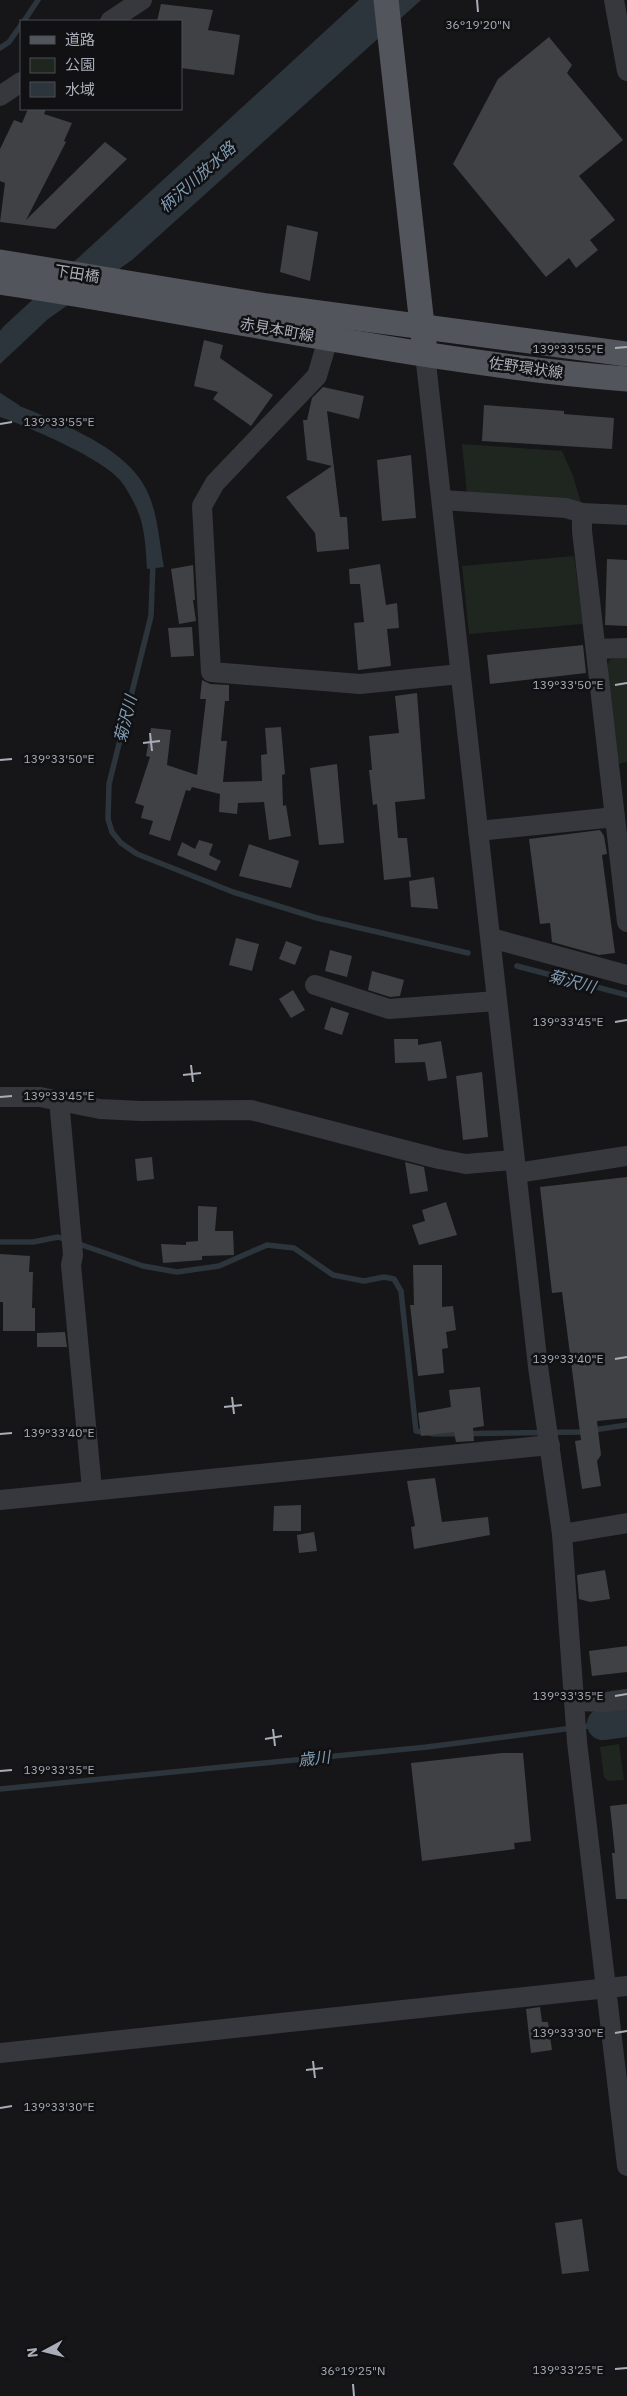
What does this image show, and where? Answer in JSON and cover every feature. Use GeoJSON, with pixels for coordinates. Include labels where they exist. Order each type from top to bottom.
{"type":"FeatureCollection","features":[{"type":"Feature","properties":{"kind":"main road"},"geometry":{"type":"LineString","coordinates":[[386,0],[425,354]]}},
{"type":"Feature","properties":{"kind":"main road"},"geometry":{"type":"LineString","coordinates":[[0,262],[34,277]]}},
{"type":"Feature","properties":{"kind":"main road"},"geometry":{"type":"LineString","coordinates":[[0,282],[34,277]]}},
{"type":"Feature","properties":{"kind":"main road","name":"下田橋"},"geometry":{"type":"LineString","coordinates":[[34,277],[109,290]]}},
{"type":"Feature","properties":{"kind":"main road","name":"赤見本町線"},"geometry":{"type":"LineString","coordinates":[[109,290],[267,306],[423,328]]}},
{"type":"Feature","properties":{"kind":"main road","name":"赤見本町線"},"geometry":{"type":"LineString","coordinates":[[109,290],[328,339],[425,354]]}},
{"type":"Feature","properties":{"kind":"main road","name":"佐野環状線"},"geometry":{"type":"LineString","coordinates":[[423,328],[627,354]]}},
{"type":"Feature","properties":{"kind":"main road","name":"佐野環状線"},"geometry":{"type":"LineString","coordinates":[[425,354],[578,375],[627,379]]}},
{"type":"Feature","properties":{"kind":"street"},"geometry":{"type":"LineString","coordinates":[[112,20],[142,0]]}},
{"type":"Feature","properties":{"kind":"street"},"geometry":{"type":"LineString","coordinates":[[619,11],[627,71]]}},
{"type":"Feature","properties":{"kind":"street"},"geometry":{"type":"LineString","coordinates":[[0,96],[20,83]]}},
{"type":"Feature","properties":{"kind":"street"},"geometry":{"type":"LineString","coordinates":[[328,339],[317,376],[215,482],[202,506],[212,672],[360,684],[460,674]]}},
{"type":"Feature","properties":{"kind":"street"},"geometry":{"type":"LineString","coordinates":[[425,354],[538,1367],[562,1534],[577,1742],[627,2166]]}},
{"type":"Feature","properties":{"kind":"street"},"geometry":{"type":"LineString","coordinates":[[442,500],[566,508],[582,513],[627,515]]}},
{"type":"Feature","properties":{"kind":"street"},"geometry":{"type":"LineString","coordinates":[[582,513],[627,922]]}},
{"type":"Feature","properties":{"kind":"street"},"geometry":{"type":"LineString","coordinates":[[596,649],[627,648]]}},
{"type":"Feature","properties":{"kind":"street"},"geometry":{"type":"LineString","coordinates":[[478,830],[615,817]]}},
{"type":"Feature","properties":{"kind":"street"},"geometry":{"type":"LineString","coordinates":[[490,938],[627,976]]}},
{"type":"Feature","properties":{"kind":"street"},"geometry":{"type":"LineString","coordinates":[[315,985],[389,1009],[497,1001]]}},
{"type":"Feature","properties":{"kind":"street"},"geometry":{"type":"LineString","coordinates":[[0,1097],[40,1097],[100,1109],[141,1111],[251,1110],[439,1159],[466,1164],[516,1166],[627,1156]]}},
{"type":"Feature","properties":{"kind":"street"},"geometry":{"type":"LineString","coordinates":[[61,1101],[60,1111],[73,1255],[71,1264],[92,1489]]}},
{"type":"Feature","properties":{"kind":"street"},"geometry":{"type":"LineString","coordinates":[[0,1500],[92,1489],[550,1445]]}},
{"type":"Feature","properties":{"kind":"street"},"geometry":{"type":"LineString","coordinates":[[562,1534],[627,1523]]}},
{"type":"Feature","properties":{"kind":"street"},"geometry":{"type":"LineString","coordinates":[[575,1710],[627,1699]]}},
{"type":"Feature","properties":{"kind":"street"},"geometry":{"type":"LineString","coordinates":[[0,2053],[627,1986]]}},
{"type":"Feature","properties":{"kind":"green space"},"geometry":{"type":"Polygon","coordinates":[[[462,444],[562,451],[573,476],[581,503],[467,494],[462,444]]]}},
{"type":"Feature","properties":{"kind":"green space"},"geometry":{"type":"Polygon","coordinates":[[[574,556],[583,624],[469,634],[462,566],[574,556]]]}},
{"type":"Feature","properties":{"kind":"green space"},"geometry":{"type":"Polygon","coordinates":[[[627,657],[627,762],[617,764],[607,669],[609,660],[627,657]]]}},
{"type":"Feature","properties":{"kind":"green space"},"geometry":{"type":"Polygon","coordinates":[[[619,1744],[624,1780],[608,1781],[604,1777],[600,1747],[619,1744]]]}},
{"type":"Feature","properties":{"kind":"water","name":"柄沢川放水路"},"geometry":{"type":"Polygon","coordinates":[[[359,0],[421,0],[132,260],[48,319],[0,364],[0,331],[4,326],[359,0]]]}},
{"type":"Feature","properties":{"kind":"water"},"geometry":{"type":"Polygon","coordinates":[[[0,398],[82,433],[120,458],[135,473],[146,489],[153,507],[164,567],[147,569],[145,539],[140,516],[119,479],[96,461],[80,452],[45,435],[0,417],[0,398]]]}},
{"type":"Feature","properties":{"kind":"building"},"geometry":{"type":"Polygon","coordinates":[[[161,4],[213,10],[208,30],[240,35],[234,75],[182,68],[182,20],[157,20],[161,4]]]}},
{"type":"Feature","properties":{"kind":"building"},"geometry":{"type":"Polygon","coordinates":[[[549,37],[572,65],[567,73],[623,140],[579,176],[615,220],[590,240],[598,250],[576,268],[569,258],[546,277],[453,164],[498,79],[549,37]]]}},
{"type":"Feature","properties":{"kind":"building"},"geometry":{"type":"Polygon","coordinates":[[[28,110],[46,110],[44,114],[72,123],[64,141],[66,142],[26,220],[105,142],[127,159],[55,229],[0,222],[5,183],[0,181],[0,149],[14,120],[22,123],[28,110]]]}},
{"type":"Feature","properties":{"kind":"building"},"geometry":{"type":"Polygon","coordinates":[[[287,225],[318,232],[310,281],[280,272],[287,225]]]}},
{"type":"Feature","properties":{"kind":"building"},"geometry":{"type":"Polygon","coordinates":[[[204,340],[223,345],[220,358],[273,395],[251,426],[213,399],[218,392],[194,386],[204,340]]]}},
{"type":"Feature","properties":{"kind":"building"},"geometry":{"type":"Polygon","coordinates":[[[323,387],[364,396],[359,419],[327,411],[340,517],[347,517],[349,549],[317,552],[315,533],[286,497],[332,466],[307,460],[303,420],[307,420],[312,398],[323,387]]]}},
{"type":"Feature","properties":{"kind":"building"},"geometry":{"type":"Polygon","coordinates":[[[484,405],[564,411],[564,414],[614,418],[612,449],[482,441],[484,405]]]}},
{"type":"Feature","properties":{"kind":"building"},"geometry":{"type":"Polygon","coordinates":[[[411,455],[416,518],[382,521],[377,460],[411,455]]]}},
{"type":"Feature","properties":{"kind":"building"},"geometry":{"type":"Polygon","coordinates":[[[607,559],[627,560],[627,626],[605,625],[607,559]]]}},
{"type":"Feature","properties":{"kind":"building"},"geometry":{"type":"Polygon","coordinates":[[[380,564],[386,605],[397,603],[399,628],[387,629],[391,666],[358,670],[354,623],[364,622],[360,584],[350,584],[349,569],[380,564]]]}},
{"type":"Feature","properties":{"kind":"building"},"geometry":{"type":"Polygon","coordinates":[[[193,565],[195,600],[193,600],[196,621],[179,624],[171,569],[193,565]]]}},
{"type":"Feature","properties":{"kind":"building"},"geometry":{"type":"Polygon","coordinates":[[[192,627],[194,656],[171,657],[168,628],[192,627]]]}},
{"type":"Feature","properties":{"kind":"building"},"geometry":{"type":"Polygon","coordinates":[[[583,645],[586,673],[490,684],[487,655],[583,645]]]}},
{"type":"Feature","properties":{"kind":"building"},"geometry":{"type":"Polygon","coordinates":[[[202,680],[210,684],[229,685],[229,701],[225,701],[221,741],[227,741],[223,782],[262,781],[261,755],[267,754],[265,728],[281,727],[285,774],[282,775],[283,806],[286,805],[291,836],[269,840],[264,802],[238,803],[237,814],[219,812],[220,794],[192,787],[190,791],[186,790],[170,841],[149,834],[153,821],[141,818],[144,806],[135,803],[150,757],[146,756],[151,728],[171,730],[167,765],[197,775],[206,699],[200,699],[202,680]]]}},
{"type":"Feature","properties":{"kind":"building"},"geometry":{"type":"Polygon","coordinates":[[[417,693],[425,799],[395,802],[398,838],[407,838],[411,877],[384,880],[377,804],[373,805],[369,770],[372,770],[369,736],[399,733],[395,696],[417,693]]]}},
{"type":"Feature","properties":{"kind":"building"},"geometry":{"type":"Polygon","coordinates":[[[337,764],[344,843],[319,845],[310,768],[337,764]]]}},
{"type":"Feature","properties":{"kind":"building"},"geometry":{"type":"Polygon","coordinates":[[[600,830],[604,836],[607,854],[602,855],[615,953],[599,955],[552,942],[550,923],[540,924],[529,839],[600,830]]]}},
{"type":"Feature","properties":{"kind":"building"},"geometry":{"type":"Polygon","coordinates":[[[199,840],[213,844],[209,855],[221,861],[216,871],[177,855],[182,842],[195,849],[199,840]]]}},
{"type":"Feature","properties":{"kind":"building"},"geometry":{"type":"Polygon","coordinates":[[[249,844],[299,861],[291,888],[239,876],[249,844]]]}},
{"type":"Feature","properties":{"kind":"building"},"geometry":{"type":"Polygon","coordinates":[[[434,877],[438,909],[411,907],[409,881],[434,877]]]}},
{"type":"Feature","properties":{"kind":"building"},"geometry":{"type":"Polygon","coordinates":[[[236,938],[259,944],[252,971],[229,965],[236,938]]]}},
{"type":"Feature","properties":{"kind":"building"},"geometry":{"type":"Polygon","coordinates":[[[286,941],[302,947],[295,965],[279,959],[286,941]]]}},
{"type":"Feature","properties":{"kind":"building"},"geometry":{"type":"Polygon","coordinates":[[[330,950],[352,956],[347,977],[325,971],[330,950]]]}},
{"type":"Feature","properties":{"kind":"building"},"geometry":{"type":"Polygon","coordinates":[[[372,971],[404,980],[400,996],[390,997],[368,990],[372,971]]]}},
{"type":"Feature","properties":{"kind":"building"},"geometry":{"type":"Polygon","coordinates":[[[293,990],[305,1010],[291,1018],[279,999],[293,990]]]}},
{"type":"Feature","properties":{"kind":"building"},"geometry":{"type":"Polygon","coordinates":[[[331,1007],[349,1013],[342,1035],[324,1029],[331,1007]]]}},
{"type":"Feature","properties":{"kind":"building"},"geometry":{"type":"Polygon","coordinates":[[[394,1039],[418,1039],[418,1045],[441,1041],[447,1078],[428,1081],[425,1062],[395,1063],[394,1039]]]}},
{"type":"Feature","properties":{"kind":"building"},"geometry":{"type":"Polygon","coordinates":[[[482,1072],[488,1137],[463,1140],[456,1076],[482,1072]]]}},
{"type":"Feature","properties":{"kind":"building"},"geometry":{"type":"Polygon","coordinates":[[[152,1157],[154,1179],[137,1181],[135,1159],[152,1157]]]}},
{"type":"Feature","properties":{"kind":"building"},"geometry":{"type":"Polygon","coordinates":[[[405,1162],[424,1167],[428,1191],[410,1194],[405,1162]]]}},
{"type":"Feature","properties":{"kind":"building"},"geometry":{"type":"Polygon","coordinates":[[[627,1177],[627,1418],[597,1421],[601,1455],[597,1461],[601,1486],[582,1489],[575,1441],[581,1440],[562,1292],[552,1293],[540,1187],[627,1177]]]}},
{"type":"Feature","properties":{"kind":"building"},"geometry":{"type":"Polygon","coordinates":[[[446,1202],[457,1235],[419,1245],[412,1225],[425,1221],[422,1210],[446,1202]]]}},
{"type":"Feature","properties":{"kind":"building"},"geometry":{"type":"Polygon","coordinates":[[[198,1206],[217,1207],[215,1231],[233,1231],[234,1255],[202,1256],[202,1260],[163,1263],[161,1244],[186,1245],[186,1242],[198,1241],[198,1206]]]}},
{"type":"Feature","properties":{"kind":"building"},"geometry":{"type":"Polygon","coordinates":[[[0,1254],[30,1256],[29,1272],[33,1272],[32,1308],[35,1308],[35,1331],[3,1331],[3,1302],[0,1302],[0,1254]]]}},
{"type":"Feature","properties":{"kind":"building"},"geometry":{"type":"Polygon","coordinates":[[[413,1265],[442,1265],[442,1307],[453,1306],[456,1330],[446,1332],[448,1348],[442,1349],[444,1373],[418,1376],[410,1305],[414,1305],[413,1265]]]}},
{"type":"Feature","properties":{"kind":"building"},"geometry":{"type":"Polygon","coordinates":[[[65,1332],[67,1347],[37,1347],[37,1333],[65,1332]]]}},
{"type":"Feature","properties":{"kind":"building"},"geometry":{"type":"Polygon","coordinates":[[[480,1387],[484,1426],[473,1428],[474,1441],[456,1442],[454,1432],[421,1436],[418,1413],[451,1407],[449,1390],[480,1387]]]}},
{"type":"Feature","properties":{"kind":"building"},"geometry":{"type":"Polygon","coordinates":[[[435,1478],[442,1522],[488,1517],[490,1535],[414,1549],[411,1527],[415,1526],[407,1481],[435,1478]]]}},
{"type":"Feature","properties":{"kind":"building"},"geometry":{"type":"Polygon","coordinates":[[[301,1505],[301,1531],[273,1531],[274,1506],[301,1505]]]}},
{"type":"Feature","properties":{"kind":"building"},"geometry":{"type":"Polygon","coordinates":[[[314,1532],[317,1551],[299,1553],[297,1535],[314,1532]]]}},
{"type":"Feature","properties":{"kind":"building"},"geometry":{"type":"Polygon","coordinates":[[[605,1570],[610,1599],[590,1602],[579,1599],[577,1575],[605,1570]]]}},
{"type":"Feature","properties":{"kind":"building"},"geometry":{"type":"Polygon","coordinates":[[[627,1646],[627,1672],[592,1676],[589,1651],[627,1646]]]}},
{"type":"Feature","properties":{"kind":"building"},"geometry":{"type":"Polygon","coordinates":[[[502,1753],[523,1753],[531,1841],[514,1843],[515,1849],[422,1861],[411,1763],[502,1753]]]}},
{"type":"Feature","properties":{"kind":"building"},"geometry":{"type":"Polygon","coordinates":[[[627,1804],[627,1899],[616,1899],[612,1853],[615,1853],[610,1806],[627,1804]]]}},
{"type":"Feature","properties":{"kind":"building"},"geometry":{"type":"Polygon","coordinates":[[[540,2007],[542,2022],[548,2022],[552,2050],[531,2053],[526,2009],[540,2007]]]}},
{"type":"Feature","properties":{"kind":"building"},"geometry":{"type":"Polygon","coordinates":[[[582,2219],[589,2271],[562,2274],[555,2223],[582,2219]]]}},
{"type":"Feature","properties":{"kind":"waterway"},"geometry":{"type":"LineString","coordinates":[[25,20],[38,0]]}},
{"type":"Feature","properties":{"kind":"waterway"},"geometry":{"type":"LineString","coordinates":[[0,48],[9,42],[20,26]]}},
{"type":"Feature","properties":{"kind":"waterway","name":"菊沢川"},"geometry":{"type":"LineString","coordinates":[[0,396],[17,407]]}},
{"type":"Feature","properties":{"kind":"waterway","name":"菊沢川"},"geometry":{"type":"LineString","coordinates":[[153,562],[151,616],[109,784],[108,819],[112,832],[121,843],[137,854],[233,892],[317,918],[468,953]]}},
{"type":"Feature","properties":{"kind":"waterway","name":"菊沢川"},"geometry":{"type":"LineString","coordinates":[[517,966],[627,995]]}},
{"type":"Feature","properties":{"kind":"waterway"},"geometry":{"type":"LineString","coordinates":[[0,1242],[33,1242],[58,1237],[67,1240]]}},
{"type":"Feature","properties":{"kind":"waterway"},"geometry":{"type":"LineString","coordinates":[[76,1243],[143,1266],[177,1272],[219,1266],[267,1245],[294,1248],[333,1275],[364,1281],[384,1277],[394,1279],[401,1291],[416,1431],[435,1434],[580,1432],[627,1425]]}},
{"type":"Feature","properties":{"kind":"waterway","name":"歳川"},"geometry":{"type":"LineString","coordinates":[[603,1724],[627,1721]]}},
{"type":"Feature","properties":{"kind":"waterway","name":"歳川"},"geometry":{"type":"LineString","coordinates":[[0,1789],[427,1747],[603,1724]]}}]}
